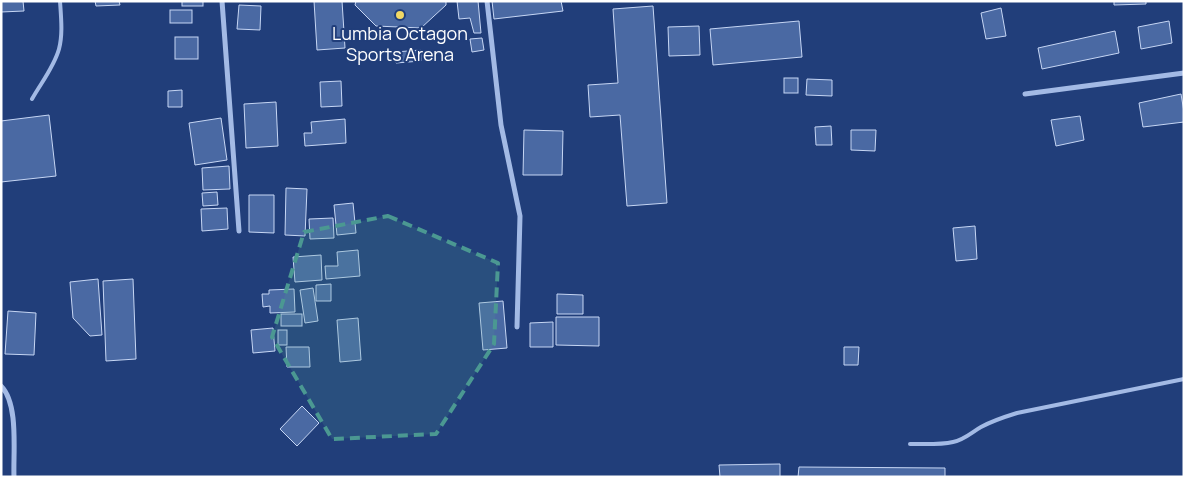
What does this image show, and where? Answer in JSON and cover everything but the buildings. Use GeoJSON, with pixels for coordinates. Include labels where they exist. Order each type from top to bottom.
{"type":"FeatureCollection","features":[{"type":"Feature","properties":{"kind":"street"},"geometry":{"type":"LineString","coordinates":[[222,1],[238,231]]}},
{"type":"Feature","properties":{"kind":"street"},"geometry":{"type":"LineString","coordinates":[[487,1],[501,124],[520,216],[517,327]]}},
{"type":"Feature","properties":{"kind":"street"},"geometry":{"type":"LineString","coordinates":[[1025,94],[1184,73]]}},
{"type":"Feature","properties":{"kind":"street"},"geometry":{"type":"LineString","coordinates":[[1,386],[10,399],[13,415],[14,477]]}},
{"type":"Feature","properties":{"kind":"lane"},"geometry":{"type":"LineString","coordinates":[[32,98],[53,64],[59,49],[61,26],[60,1]]}},
{"type":"Feature","properties":{"kind":"lane"},"geometry":{"type":"LineString","coordinates":[[910,444],[954,442],[965,438],[1000,418],[1017,413],[1184,379]]}},
{"type":"Feature","properties":{"kind":"highlighted area"},"geometry":{"type":"Polygon","coordinates":[[[388,216],[498,263],[494,344],[436,434],[332,439],[272,337],[304,232],[388,216]]]}},
{"type":"Feature","properties":{"kind":"place","name":"Lumbia Octagon Sports Arena"},"geometry":{"type":"Point","coordinates":[400,15]}}]}
